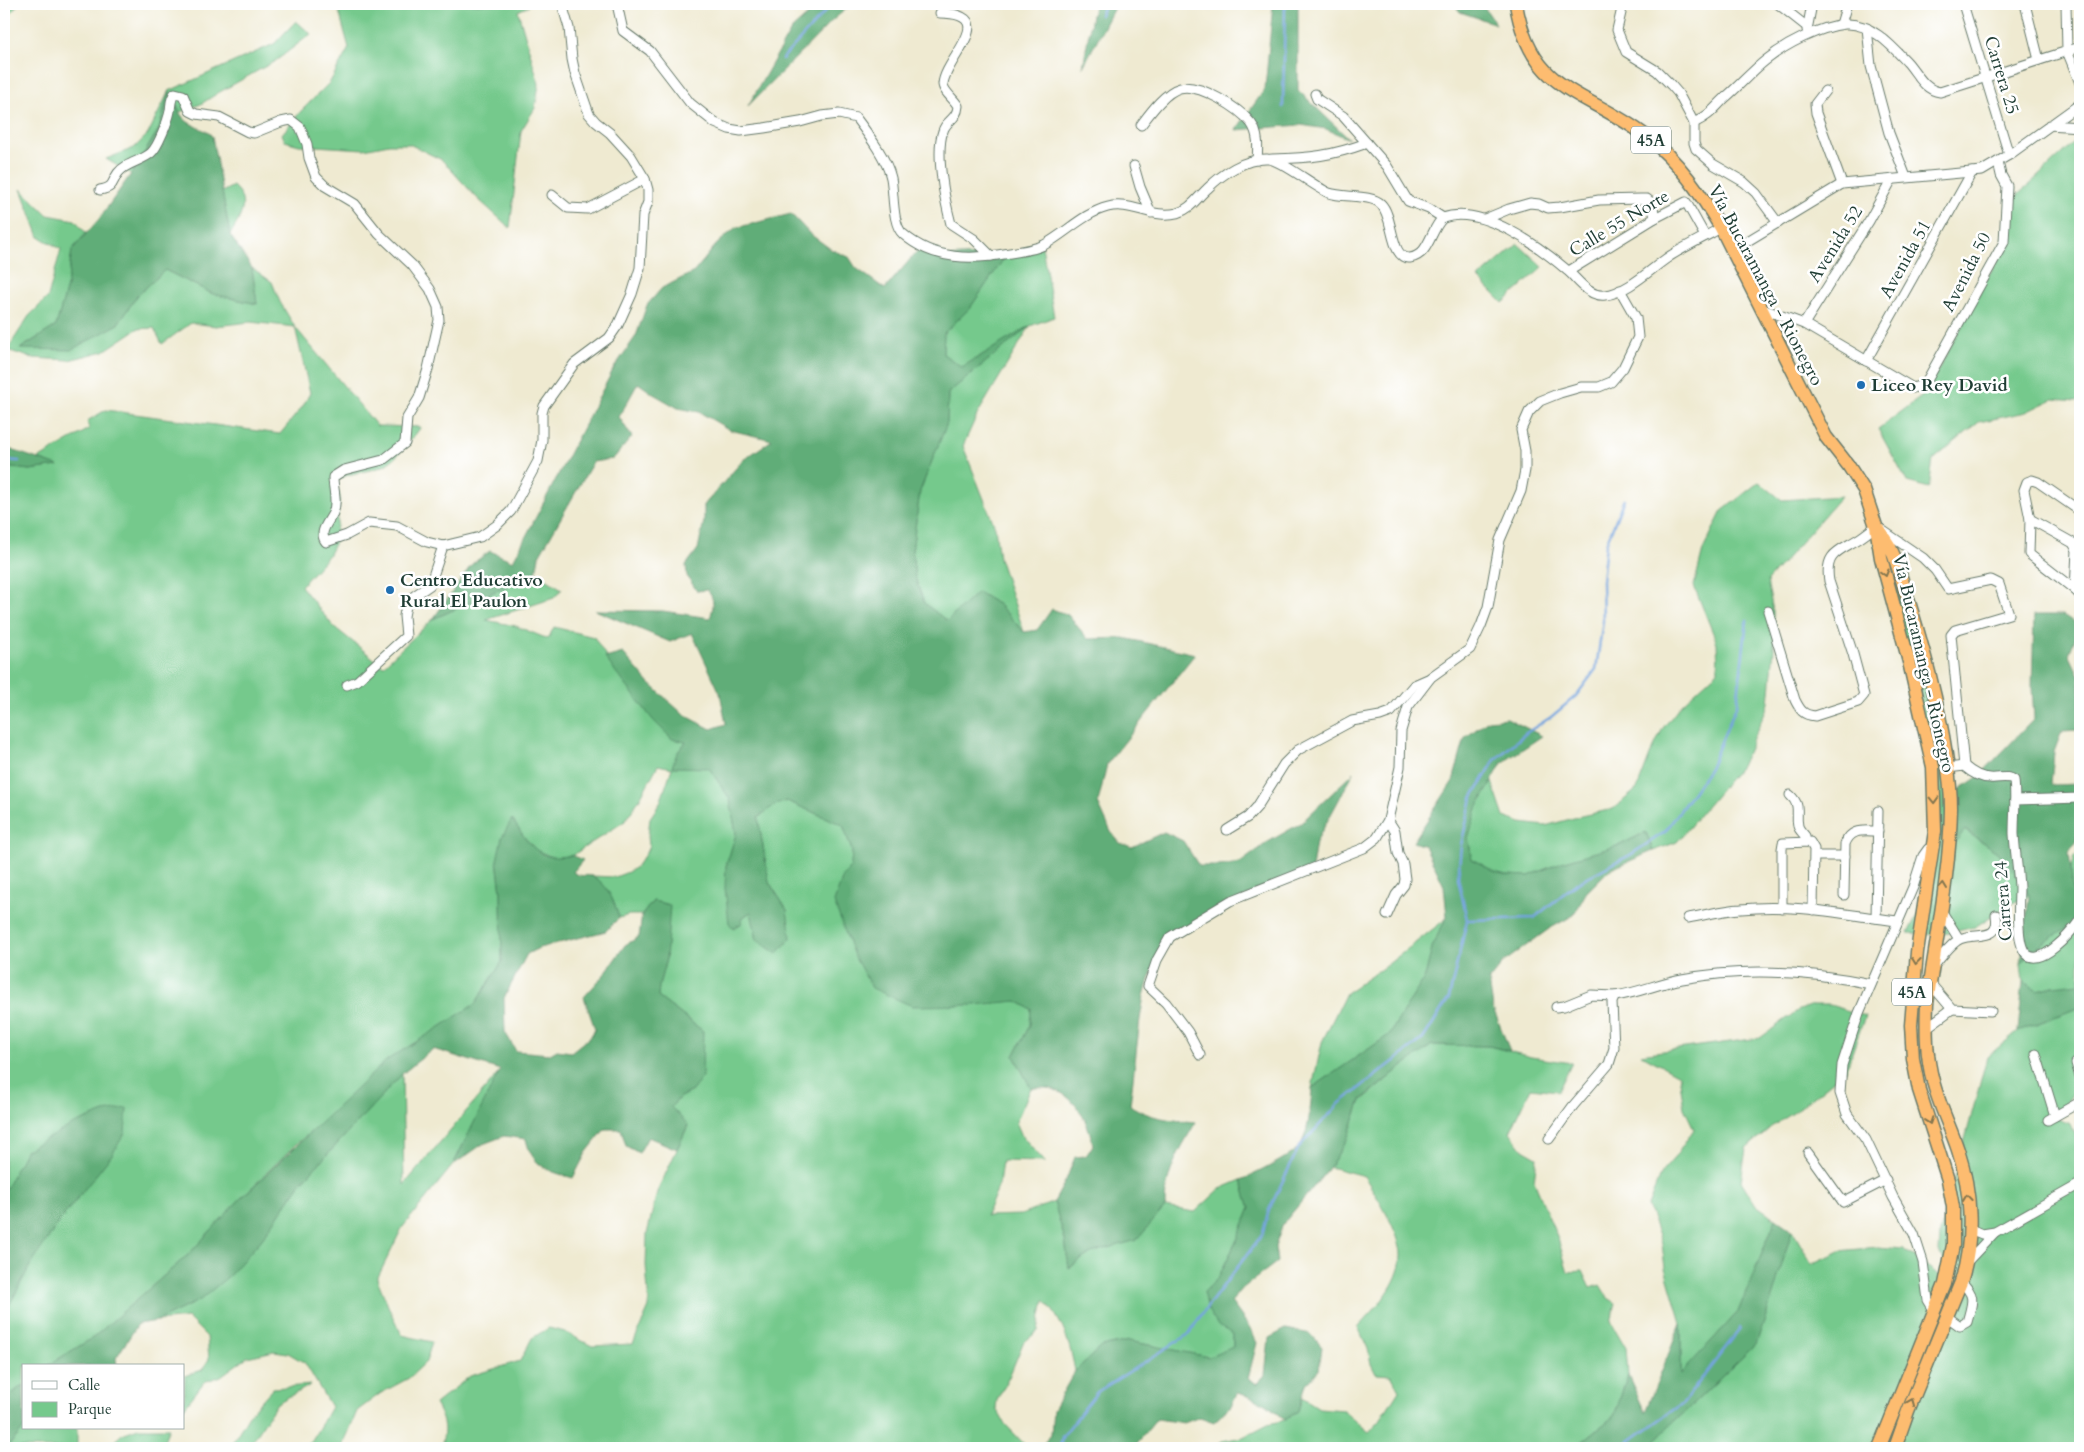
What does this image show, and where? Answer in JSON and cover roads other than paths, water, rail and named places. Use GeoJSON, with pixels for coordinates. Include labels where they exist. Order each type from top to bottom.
{"type":"FeatureCollection","features":[{"type":"Feature","properties":{"kind":"highway","name":"Vía Bucaramanga - Rionegro"},"geometry":{"type":"LineString","coordinates":[[1516,4],[1524,36],[1538,61],[1548,74],[1571,93],[1616,116],[1647,137],[1666,153],[1704,199],[1826,437],[1848,465],[1864,490],[1876,526],[1881,558],[1909,662],[1933,766],[1934,847],[1917,952],[1911,1025],[1913,1059],[1919,1090],[1948,1180],[1953,1207],[1953,1245],[1948,1274],[1879,1448]]}},
{"type":"Feature","properties":{"kind":"highway","name":"Vía Bucaramanga - Rionegro"},"geometry":{"type":"LineString","coordinates":[[1876,526],[1889,545],[1908,597],[1936,701],[1948,768],[1951,807],[1926,1028],[1932,1078],[1939,1102],[1958,1150],[1965,1180],[1970,1229],[1966,1263],[1960,1282],[1895,1448]]}},
{"type":"Feature","properties":{"kind":"street"},"geometry":{"type":"LineString","coordinates":[[100,190],[108,189],[115,182],[118,173],[151,153],[163,131],[170,113],[171,98],[175,93],[183,95],[190,111],[196,114],[219,117],[248,132],[254,133],[291,120],[300,128],[307,144],[309,158],[316,177],[325,186],[354,204],[379,234],[412,265],[430,289],[438,307],[439,320],[428,370],[419,398],[407,418],[405,443],[383,460],[344,470],[333,477],[336,497],[334,512],[323,530],[323,539],[326,542],[333,540],[369,524],[397,526],[427,542],[442,546],[480,537],[497,525],[511,511],[538,461],[542,440],[542,413],[544,406],[574,364],[609,338],[618,325],[632,294],[640,268],[648,190],[645,180],[630,156],[589,114],[575,73],[569,28],[562,4]]}},
{"type":"Feature","properties":{"kind":"street"},"geometry":{"type":"LineString","coordinates":[[617,4],[623,31],[650,51],[690,103],[715,123],[728,129],[741,131],[839,114],[856,118],[868,134],[891,176],[896,219],[902,234],[940,254],[963,258],[991,256],[1042,246],[1063,234],[1081,220],[1106,208],[1123,207],[1150,213],[1177,213],[1194,204],[1218,179],[1242,164],[1257,160],[1318,158],[1367,144]]}},
{"type":"Feature","properties":{"kind":"street"},"geometry":{"type":"LineString","coordinates":[[1623,4],[1616,30],[1626,52],[1657,71],[1678,93],[1694,123],[1694,143],[1696,149],[1713,164],[1744,182],[1756,193],[1778,223]]}},
{"type":"Feature","properties":{"kind":"street"},"geometry":{"type":"LineString","coordinates":[[1778,4],[1806,26]]}},
{"type":"Feature","properties":{"kind":"street"},"geometry":{"type":"LineString","coordinates":[[1808,36],[1806,26],[1812,4]]}},
{"type":"Feature","properties":{"kind":"street"},"geometry":{"type":"LineString","coordinates":[[1841,24],[1846,4]]}},
{"type":"Feature","properties":{"kind":"street","name":"Carrera 25"},"geometry":{"type":"LineString","coordinates":[[1963,4],[1984,79],[2009,155]]}},
{"type":"Feature","properties":{"kind":"street"},"geometry":{"type":"LineString","coordinates":[[2025,4],[2040,60]]}},
{"type":"Feature","properties":{"kind":"street"},"geometry":{"type":"LineString","coordinates":[[2066,4],[2067,51],[2080,83]]}},
{"type":"Feature","properties":{"kind":"street"},"geometry":{"type":"LineString","coordinates":[[940,13],[952,13],[960,16],[969,27],[968,37],[943,84],[944,89],[958,106],[957,114],[943,129],[940,142],[944,198],[951,224],[974,239],[991,256]]}},
{"type":"Feature","properties":{"kind":"street"},"geometry":{"type":"LineString","coordinates":[[1694,123],[1709,116],[1721,101],[1766,60],[1808,36],[1841,24],[1854,23],[1881,37],[1907,62],[1928,88],[1940,92],[2080,48]]}},
{"type":"Feature","properties":{"kind":"street"},"geometry":{"type":"LineString","coordinates":[[1864,27],[1871,66],[1890,132],[1906,177]]}},
{"type":"Feature","properties":{"kind":"street"},"geometry":{"type":"LineString","coordinates":[[1141,125],[1158,104],[1178,88],[1188,87],[1208,92],[1235,109],[1250,123],[1256,132],[1257,160]]}},
{"type":"Feature","properties":{"kind":"street"},"geometry":{"type":"LineString","coordinates":[[1825,91],[1816,104],[1816,113],[1842,184]]}},
{"type":"Feature","properties":{"kind":"street"},"geometry":{"type":"LineString","coordinates":[[1315,94],[1317,99],[1343,116],[1387,166],[1408,201],[1429,209],[1443,218],[1456,215],[1485,219],[1519,236],[1569,272],[1592,294],[1606,295],[1620,290],[1646,275],[1671,256],[1720,228]]}},
{"type":"Feature","properties":{"kind":"street"},"geometry":{"type":"LineString","coordinates":[[1732,251],[1842,184],[1906,177],[1982,172],[2080,104]]}},
{"type":"Feature","properties":{"kind":"street"},"geometry":{"type":"LineString","coordinates":[[2049,125],[2080,127]]}},
{"type":"Feature","properties":{"kind":"street"},"geometry":{"type":"LineString","coordinates":[[1270,159],[1330,193],[1370,198],[1381,203],[1389,215],[1396,250],[1404,258],[1419,254],[1426,248],[1443,218]]}},
{"type":"Feature","properties":{"kind":"street","name":"Avenida 50"},"geometry":{"type":"LineString","coordinates":[[1866,361],[1913,388],[1919,388],[1925,384],[2004,242],[2007,186],[2000,175],[1998,162]]}},
{"type":"Feature","properties":{"kind":"street"},"geometry":{"type":"LineString","coordinates":[[1134,166],[1150,213]]}},
{"type":"Feature","properties":{"kind":"street","name":"Avenida 51"},"geometry":{"type":"LineString","coordinates":[[1866,361],[1972,172]]}},
{"type":"Feature","properties":{"kind":"street"},"geometry":{"type":"LineString","coordinates":[[552,194],[568,208],[588,209],[645,180]]}},
{"type":"Feature","properties":{"kind":"street","name":"Avenida 52"},"geometry":{"type":"LineString","coordinates":[[1804,324],[1869,221],[1892,180]]}},
{"type":"Feature","properties":{"kind":"street"},"geometry":{"type":"LineString","coordinates":[[1485,219],[1530,203],[1548,208],[1607,199],[1646,199],[1652,203],[1655,218]]}},
{"type":"Feature","properties":{"kind":"street","name":"Calle 55 Norte"},"geometry":{"type":"LineString","coordinates":[[1569,272],[1655,218],[1686,202],[1705,236]]}},
{"type":"Feature","properties":{"kind":"street"},"geometry":{"type":"LineString","coordinates":[[1227,830],[1248,817],[1257,808],[1284,764],[1298,750],[1352,721],[1391,712],[1414,686],[1431,677],[1470,649],[1488,607],[1500,540],[1521,491],[1525,461],[1521,430],[1529,412],[1540,401],[1581,387],[1599,387],[1611,382],[1623,368],[1638,337],[1636,318],[1620,290]]}},
{"type":"Feature","properties":{"kind":"street"},"geometry":{"type":"LineString","coordinates":[[1760,308],[1804,324],[1866,361]]}},
{"type":"Feature","properties":{"kind":"street"},"geometry":{"type":"LineString","coordinates":[[2077,592],[2029,554],[2030,519],[2024,490],[2027,482],[2032,480],[2048,488],[2080,511]]}},
{"type":"Feature","properties":{"kind":"street"},"geometry":{"type":"LineString","coordinates":[[2030,519],[2073,543],[2077,550],[2077,592]]}},
{"type":"Feature","properties":{"kind":"street"},"geometry":{"type":"LineString","coordinates":[[1768,611],[1795,700],[1800,711],[1807,715],[1815,716],[1863,699],[1864,689],[1829,581],[1827,570],[1830,559],[1836,551],[1860,538],[1876,526],[1923,558],[1935,570],[1948,589],[1991,580],[1996,581],[2009,609],[2009,614],[1955,630],[1951,635],[1964,766],[1948,768]]}},
{"type":"Feature","properties":{"kind":"street"},"geometry":{"type":"LineString","coordinates":[[347,686],[357,681],[406,636],[404,616],[406,606],[414,596],[430,585],[442,546]]}},
{"type":"Feature","properties":{"kind":"street"},"geometry":{"type":"LineString","coordinates":[[1200,1055],[1188,1032],[1166,1003],[1148,986],[1157,960],[1170,937],[1230,901],[1364,848],[1377,838],[1388,820],[1400,767],[1401,731],[1408,708],[1431,677]]}},
{"type":"Feature","properties":{"kind":"street","name":"Carrera 24"},"geometry":{"type":"LineString","coordinates":[[1964,766],[1971,772],[1989,778],[2011,778],[2014,780],[2014,833],[2019,877],[2020,933],[2024,951],[2031,956],[2035,956],[2055,948],[2070,934],[2080,920]]}},
{"type":"Feature","properties":{"kind":"street"},"geometry":{"type":"LineString","coordinates":[[1790,794],[1796,800],[1798,827],[1805,836],[1805,842]]}},
{"type":"Feature","properties":{"kind":"street"},"geometry":{"type":"LineString","coordinates":[[2015,800],[2080,798]]}},
{"type":"Feature","properties":{"kind":"street"},"geometry":{"type":"LineString","coordinates":[[1876,918],[1878,811]]}},
{"type":"Feature","properties":{"kind":"street"},"geometry":{"type":"LineString","coordinates":[[1387,915],[1396,894],[1404,886],[1405,879],[1404,864],[1398,853],[1395,831],[1388,820]]}},
{"type":"Feature","properties":{"kind":"street"},"geometry":{"type":"LineString","coordinates":[[1844,895],[1845,844],[1848,836],[1861,831],[1878,831]]}},
{"type":"Feature","properties":{"kind":"street"},"geometry":{"type":"LineString","coordinates":[[1782,908],[1783,843],[1805,842],[1813,844],[1815,856],[1813,910]]}},
{"type":"Feature","properties":{"kind":"street"},"geometry":{"type":"LineString","coordinates":[[1934,847],[1928,849],[1923,856],[1913,887],[1859,1013],[1842,1065],[1840,1093],[1847,1114],[1866,1140],[1914,1234],[1921,1252],[1928,1300],[1934,1310]]}},
{"type":"Feature","properties":{"kind":"street"},"geometry":{"type":"LineString","coordinates":[[1815,856],[1845,856]]}},
{"type":"Feature","properties":{"kind":"street"},"geometry":{"type":"LineString","coordinates":[[1688,918],[1742,908],[1782,908],[1898,921]]}},
{"type":"Feature","properties":{"kind":"street"},"geometry":{"type":"LineString","coordinates":[[1940,908],[1959,939]]}},
{"type":"Feature","properties":{"kind":"street"},"geometry":{"type":"LineString","coordinates":[[1932,968],[1959,939],[1985,935],[1993,931],[1997,924],[1996,915]]}},
{"type":"Feature","properties":{"kind":"street"},"geometry":{"type":"LineString","coordinates":[[1556,1007],[1564,1006],[1591,995],[1615,996],[1681,979],[1744,972],[1808,974],[1871,984]]}},
{"type":"Feature","properties":{"kind":"street"},"geometry":{"type":"LineString","coordinates":[[1930,983],[1952,1009]]}},
{"type":"Feature","properties":{"kind":"street"},"geometry":{"type":"LineString","coordinates":[[1549,1139],[1573,1106],[1609,1064],[1614,1048],[1612,1002],[1615,996]]}},
{"type":"Feature","properties":{"kind":"street"},"geometry":{"type":"LineString","coordinates":[[1926,1028],[1952,1009],[1991,1011]]}},
{"type":"Feature","properties":{"kind":"street"},"geometry":{"type":"LineString","coordinates":[[2036,1054],[2052,1118],[2080,1102]]}},
{"type":"Feature","properties":{"kind":"street"},"geometry":{"type":"LineString","coordinates":[[2076,1063],[2080,1077]]}},
{"type":"Feature","properties":{"kind":"street"},"geometry":{"type":"LineString","coordinates":[[1808,1154],[1843,1202],[1886,1180]]}},
{"type":"Feature","properties":{"kind":"street"},"geometry":{"type":"LineString","coordinates":[[1966,1263],[1995,1232],[2080,1184]]}},
{"type":"Feature","properties":{"kind":"street"},"geometry":{"type":"LineString","coordinates":[[1970,1229],[1982,1234],[1995,1232]]}},
{"type":"Feature","properties":{"kind":"street"},"geometry":{"type":"LineString","coordinates":[[1946,1316],[1960,1326],[1967,1322],[1973,1297],[1969,1289],[1960,1282]]}},
{"type":"Feature","properties":{"kind":"waterway"},"geometry":{"type":"LineString","coordinates":[[782,59],[832,4]]}},
{"type":"Feature","properties":{"kind":"waterway"},"geometry":{"type":"LineString","coordinates":[[1100,15],[1105,4]]}},
{"type":"Feature","properties":{"kind":"waterway"},"geometry":{"type":"LineString","coordinates":[[1283,107],[1285,4]]}},
{"type":"Feature","properties":{"kind":"waterway"},"geometry":{"type":"LineString","coordinates":[[4,460],[19,461]]}},
{"type":"Feature","properties":{"kind":"waterway"},"geometry":{"type":"LineString","coordinates":[[1060,1448],[1062,1437],[1097,1392],[1189,1334],[1201,1315],[1262,1235],[1269,1210],[1299,1147],[1340,1103],[1423,1039],[1449,998],[1467,920],[1458,878],[1461,845],[1472,798],[1495,760],[1526,733],[1551,717],[1576,696],[1596,669],[1603,621],[1602,581],[1606,544],[1624,499]]}},
{"type":"Feature","properties":{"kind":"waterway"},"geometry":{"type":"LineString","coordinates":[[1468,920],[1534,918],[1578,882],[1630,855],[1665,832],[1710,768],[1737,704],[1747,620]]}},
{"type":"Feature","properties":{"kind":"waterway"},"geometry":{"type":"LineString","coordinates":[[1620,1448],[1683,1403],[1740,1329]]}},
{"type":"Feature","properties":{"kind":"place","name":"Liceo Rey David"},"geometry":{"type":"Point","coordinates":[1861,385]}},
{"type":"Feature","properties":{"kind":"place","name":"Centro Educativo Rural El Paulon"},"geometry":{"type":"Point","coordinates":[390,590]}}]}
